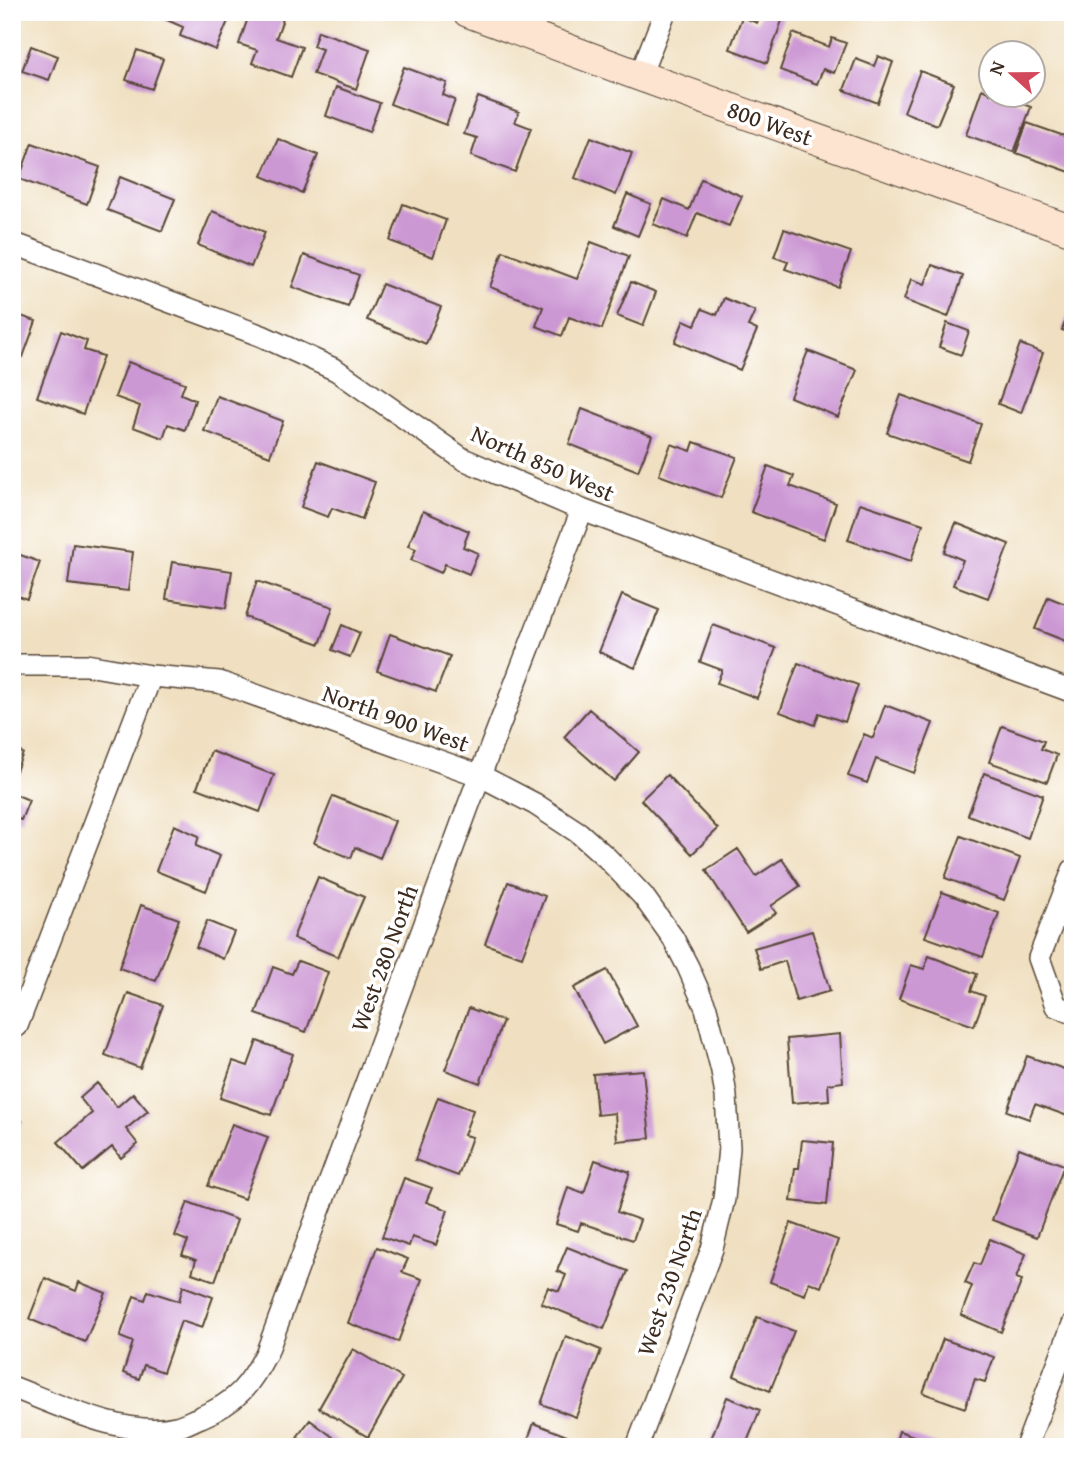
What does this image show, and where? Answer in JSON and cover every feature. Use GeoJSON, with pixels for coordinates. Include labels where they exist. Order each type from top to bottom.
{"type":"FeatureCollection","features":[{"type":"Feature","properties":{"kind":"street","name":"800 West"},"geometry":{"type":"LineString","coordinates":[[468,12],[1073,231]]}},
{"type":"Feature","properties":{"kind":"street"},"geometry":{"type":"LineString","coordinates":[[640,76],[665,12]]}},
{"type":"Feature","properties":{"kind":"street","name":"North 850 West"},"geometry":{"type":"LineString","coordinates":[[12,243],[262,336],[336,370],[463,459],[582,510],[1073,692]]}},
{"type":"Feature","properties":{"kind":"street","name":"West 280 North"},"geometry":{"type":"LineString","coordinates":[[12,1387],[114,1425],[147,1430],[177,1427],[217,1411],[241,1393],[256,1373],[267,1352],[469,804],[582,510]]}},
{"type":"Feature","properties":{"kind":"street","name":"North 900 West"},"geometry":{"type":"LineString","coordinates":[[12,665],[87,665],[151,676],[219,682],[481,776],[535,804],[579,833],[607,858],[643,896],[673,938],[688,967]]}},
{"type":"Feature","properties":{"kind":"street"},"geometry":{"type":"LineString","coordinates":[[17,1026],[151,676]]}},
{"type":"Feature","properties":{"kind":"street"},"geometry":{"type":"LineString","coordinates":[[1064,1009],[1039,958],[1073,870]]}},
{"type":"Feature","properties":{"kind":"street","name":"West 230 North"},"geometry":{"type":"LineString","coordinates":[[638,1447],[712,1250],[724,1199],[729,1148],[724,1084],[706,1008],[688,967]]}},
{"type":"Feature","properties":{"kind":"street"},"geometry":{"type":"LineString","coordinates":[[1026,1447],[1073,1324]]}},
{"type":"Feature","properties":{"kind":"building"},"geometry":{"type":"Polygon","coordinates":[[[162,12],[216,12],[215,16],[228,21],[216,50],[180,36],[183,27],[160,17],[162,12]]]}},
{"type":"Feature","properties":{"kind":"building"},"geometry":{"type":"Polygon","coordinates":[[[250,12],[265,12],[283,19],[276,38],[302,47],[291,77],[252,63],[257,50],[239,44],[250,12]]]}},
{"type":"Feature","properties":{"kind":"building"},"geometry":{"type":"Polygon","coordinates":[[[761,12],[785,12],[767,63],[730,49],[742,17],[757,23],[761,12]]]}},
{"type":"Feature","properties":{"kind":"building"},"geometry":{"type":"Polygon","coordinates":[[[318,31],[370,49],[356,89],[313,74],[322,49],[313,46],[318,31]]]}},
{"type":"Feature","properties":{"kind":"building"},"geometry":{"type":"Polygon","coordinates":[[[793,33],[829,47],[832,38],[846,43],[834,73],[823,69],[817,84],[780,70],[793,33]]]}},
{"type":"Feature","properties":{"kind":"building"},"geometry":{"type":"Polygon","coordinates":[[[31,46],[58,56],[49,80],[22,71],[31,46]]]}},
{"type":"Feature","properties":{"kind":"building"},"geometry":{"type":"Polygon","coordinates":[[[137,50],[163,59],[152,89],[126,80],[137,50]]]}},
{"type":"Feature","properties":{"kind":"building"},"geometry":{"type":"Polygon","coordinates":[[[878,56],[893,62],[878,103],[844,90],[856,59],[874,66],[878,56]]]}},
{"type":"Feature","properties":{"kind":"building"},"geometry":{"type":"Polygon","coordinates":[[[404,67],[447,83],[443,95],[455,100],[446,125],[390,104],[404,67]]]}},
{"type":"Feature","properties":{"kind":"building"},"geometry":{"type":"Polygon","coordinates":[[[920,71],[954,84],[937,125],[904,112],[920,71]]]}},
{"type":"Feature","properties":{"kind":"building"},"geometry":{"type":"Polygon","coordinates":[[[336,87],[380,103],[369,132],[326,116],[336,87]]]}},
{"type":"Feature","properties":{"kind":"building"},"geometry":{"type":"Polygon","coordinates":[[[478,97],[519,112],[515,122],[531,128],[515,172],[471,156],[477,138],[464,134],[478,97]]]}},
{"type":"Feature","properties":{"kind":"building"},"geometry":{"type":"Polygon","coordinates":[[[976,106],[1031,108],[1014,152],[966,135],[976,106]]]}},
{"type":"Feature","properties":{"kind":"building"},"geometry":{"type":"Polygon","coordinates":[[[1027,123],[1073,139],[1073,173],[1016,153],[1027,123]]]}},
{"type":"Feature","properties":{"kind":"building"},"geometry":{"type":"Polygon","coordinates":[[[591,137],[632,153],[616,195],[575,178],[591,137]]]}},
{"type":"Feature","properties":{"kind":"building"},"geometry":{"type":"Polygon","coordinates":[[[278,139],[318,155],[302,193],[262,176],[278,139]]]}},
{"type":"Feature","properties":{"kind":"building"},"geometry":{"type":"Polygon","coordinates":[[[32,143],[100,167],[87,204],[19,179],[32,143]]]}},
{"type":"Feature","properties":{"kind":"building"},"geometry":{"type":"Polygon","coordinates":[[[120,177],[175,199],[162,231],[107,210],[120,177]]]}},
{"type":"Feature","properties":{"kind":"building"},"geometry":{"type":"Polygon","coordinates":[[[701,179],[742,196],[729,226],[697,213],[687,238],[653,224],[664,199],[689,210],[701,179]]]}},
{"type":"Feature","properties":{"kind":"building"},"geometry":{"type":"Polygon","coordinates":[[[627,194],[651,204],[638,236],[614,226],[627,194]]]}},
{"type":"Feature","properties":{"kind":"building"},"geometry":{"type":"Polygon","coordinates":[[[403,204],[446,220],[433,257],[390,241],[403,204]]]}},
{"type":"Feature","properties":{"kind":"building"},"geometry":{"type":"Polygon","coordinates":[[[212,211],[265,232],[251,267],[198,245],[212,211]]]}},
{"type":"Feature","properties":{"kind":"building"},"geometry":{"type":"Polygon","coordinates":[[[784,229],[851,252],[838,287],[785,269],[788,262],[774,257],[784,229]]]}},
{"type":"Feature","properties":{"kind":"building"},"geometry":{"type":"Polygon","coordinates":[[[591,242],[629,256],[602,329],[569,317],[562,336],[536,326],[543,307],[490,287],[503,251],[577,279],[591,242]]]}},
{"type":"Feature","properties":{"kind":"building"},"geometry":{"type":"Polygon","coordinates":[[[304,255],[359,275],[348,307],[292,287],[304,255]]]}},
{"type":"Feature","properties":{"kind":"building"},"geometry":{"type":"Polygon","coordinates":[[[932,265],[963,276],[948,317],[904,300],[911,279],[925,284],[932,265]]]}},
{"type":"Feature","properties":{"kind":"building"},"geometry":{"type":"Polygon","coordinates":[[[631,282],[656,292],[643,326],[617,316],[631,282]]]}},
{"type":"Feature","properties":{"kind":"building"},"geometry":{"type":"Polygon","coordinates":[[[382,284],[441,307],[426,344],[367,320],[382,284]]]}},
{"type":"Feature","properties":{"kind":"building"},"geometry":{"type":"Polygon","coordinates":[[[724,298],[755,311],[748,326],[757,330],[740,370],[675,342],[684,320],[695,325],[702,309],[717,315],[724,298]]]}},
{"type":"Feature","properties":{"kind":"building"},"geometry":{"type":"Polygon","coordinates":[[[1073,301],[1073,333],[1062,330],[1073,301]]]}},
{"type":"Feature","properties":{"kind":"building"},"geometry":{"type":"Polygon","coordinates":[[[12,313],[36,321],[23,357],[12,353],[12,313]]]}},
{"type":"Feature","properties":{"kind":"building"},"geometry":{"type":"Polygon","coordinates":[[[947,323],[969,331],[961,355],[939,347],[947,323]]]}},
{"type":"Feature","properties":{"kind":"building"},"geometry":{"type":"Polygon","coordinates":[[[61,331],[87,341],[84,350],[103,356],[83,414],[37,397],[61,331]]]}},
{"type":"Feature","properties":{"kind":"building"},"geometry":{"type":"Polygon","coordinates":[[[1020,344],[1043,353],[1021,413],[998,404],[1020,344]]]}},
{"type":"Feature","properties":{"kind":"building"},"geometry":{"type":"Polygon","coordinates":[[[808,351],[857,370],[838,417],[790,397],[808,351]]]}},
{"type":"Feature","properties":{"kind":"building"},"geometry":{"type":"Polygon","coordinates":[[[128,362],[185,383],[181,394],[195,400],[185,430],[168,424],[163,438],[133,427],[140,406],[115,397],[128,362]]]}},
{"type":"Feature","properties":{"kind":"building"},"geometry":{"type":"Polygon","coordinates":[[[901,395],[981,424],[968,461],[887,433],[901,395]]]}},
{"type":"Feature","properties":{"kind":"building"},"geometry":{"type":"Polygon","coordinates":[[[217,396],[283,421],[270,456],[204,431],[217,396]]]}},
{"type":"Feature","properties":{"kind":"building"},"geometry":{"type":"Polygon","coordinates":[[[582,409],[652,436],[638,471],[569,444],[582,409]]]}},
{"type":"Feature","properties":{"kind":"building"},"geometry":{"type":"Polygon","coordinates":[[[694,442],[737,457],[721,498],[659,475],[671,444],[691,451],[694,442]]]}},
{"type":"Feature","properties":{"kind":"building"},"geometry":{"type":"Polygon","coordinates":[[[318,461],[375,482],[362,519],[332,508],[328,517],[301,507],[318,461]]]}},
{"type":"Feature","properties":{"kind":"building"},"geometry":{"type":"Polygon","coordinates":[[[768,466],[794,476],[790,486],[836,503],[824,539],[751,512],[768,466]]]}},
{"type":"Feature","properties":{"kind":"building"},"geometry":{"type":"Polygon","coordinates":[[[860,503],[923,524],[911,561],[848,540],[860,503]]]}},
{"type":"Feature","properties":{"kind":"building"},"geometry":{"type":"Polygon","coordinates":[[[423,511],[469,531],[463,547],[478,553],[469,574],[445,564],[441,573],[411,560],[416,549],[408,546],[423,511]]]}},
{"type":"Feature","properties":{"kind":"building"},"geometry":{"type":"Polygon","coordinates":[[[956,523],[1009,544],[988,598],[953,585],[963,560],[944,552],[956,523]]]}},
{"type":"Feature","properties":{"kind":"building"},"geometry":{"type":"Polygon","coordinates":[[[73,544],[133,552],[128,591],[68,584],[73,544]]]}},
{"type":"Feature","properties":{"kind":"building"},"geometry":{"type":"Polygon","coordinates":[[[12,552],[40,562],[27,599],[12,594],[12,552]]]}},
{"type":"Feature","properties":{"kind":"building"},"geometry":{"type":"Polygon","coordinates":[[[172,562],[232,571],[226,608],[166,599],[172,562]]]}},
{"type":"Feature","properties":{"kind":"building"},"geometry":{"type":"Polygon","coordinates":[[[257,581],[333,607],[320,644],[245,617],[257,581]]]}},
{"type":"Feature","properties":{"kind":"building"},"geometry":{"type":"Polygon","coordinates":[[[622,595],[659,610],[635,668],[599,652],[622,595]]]}},
{"type":"Feature","properties":{"kind":"building"},"geometry":{"type":"Polygon","coordinates":[[[1048,597],[1073,607],[1073,644],[1035,629],[1048,597]]]}},
{"type":"Feature","properties":{"kind":"building"},"geometry":{"type":"Polygon","coordinates":[[[342,625],[360,633],[350,657],[332,650],[342,625]]]}},
{"type":"Feature","properties":{"kind":"building"},"geometry":{"type":"Polygon","coordinates":[[[713,625],[776,648],[757,698],[717,683],[722,670],[700,662],[713,625]]]}},
{"type":"Feature","properties":{"kind":"building"},"geometry":{"type":"Polygon","coordinates":[[[390,634],[450,656],[436,692],[377,671],[390,634]]]}},
{"type":"Feature","properties":{"kind":"building"},"geometry":{"type":"Polygon","coordinates":[[[798,663],[858,685],[845,722],[819,713],[815,725],[780,712],[798,663]]]}},
{"type":"Feature","properties":{"kind":"building"},"geometry":{"type":"Polygon","coordinates":[[[885,705],[933,723],[914,773],[876,759],[867,783],[848,776],[864,734],[873,738],[885,705]]]}},
{"type":"Feature","properties":{"kind":"building"},"geometry":{"type":"Polygon","coordinates":[[[589,709],[639,752],[614,781],[564,737],[589,709]]]}},
{"type":"Feature","properties":{"kind":"building"},"geometry":{"type":"Polygon","coordinates":[[[1002,726],[1044,741],[1041,749],[1057,755],[1047,782],[989,762],[1002,726]]]}},
{"type":"Feature","properties":{"kind":"building"},"geometry":{"type":"Polygon","coordinates":[[[12,749],[23,753],[12,781],[12,749]]]}},
{"type":"Feature","properties":{"kind":"building"},"geometry":{"type":"Polygon","coordinates":[[[211,751],[274,775],[260,812],[197,788],[211,751]]]}},
{"type":"Feature","properties":{"kind":"building"},"geometry":{"type":"Polygon","coordinates":[[[984,773],[1043,795],[1028,838],[968,815],[984,773]]]}},
{"type":"Feature","properties":{"kind":"building"},"geometry":{"type":"Polygon","coordinates":[[[667,775],[718,829],[692,854],[641,800],[667,775]]]}},
{"type":"Feature","properties":{"kind":"building"},"geometry":{"type":"Polygon","coordinates":[[[12,793],[29,800],[21,820],[12,817],[12,793]]]}},
{"type":"Feature","properties":{"kind":"building"},"geometry":{"type":"Polygon","coordinates":[[[333,796],[395,821],[380,858],[355,847],[351,858],[314,843],[333,796]]]}},
{"type":"Feature","properties":{"kind":"building"},"geometry":{"type":"Polygon","coordinates":[[[174,825],[199,836],[196,846],[220,856],[206,891],[156,871],[174,825]]]}},
{"type":"Feature","properties":{"kind":"building"},"geometry":{"type":"Polygon","coordinates":[[[961,836],[1020,858],[1004,900],[945,878],[961,836]]]}},
{"type":"Feature","properties":{"kind":"building"},"geometry":{"type":"Polygon","coordinates":[[[738,849],[756,876],[782,859],[800,886],[771,906],[776,913],[746,932],[706,870],[738,849]]]}},
{"type":"Feature","properties":{"kind":"building"},"geometry":{"type":"Polygon","coordinates":[[[318,877],[364,897],[338,957],[293,938],[318,877]]]}},
{"type":"Feature","properties":{"kind":"building"},"geometry":{"type":"Polygon","coordinates":[[[508,882],[545,896],[522,957],[485,944],[508,882]]]}},
{"type":"Feature","properties":{"kind":"building"},"geometry":{"type":"Polygon","coordinates":[[[942,892],[999,913],[983,957],[925,937],[942,892]]]}},
{"type":"Feature","properties":{"kind":"building"},"geometry":{"type":"Polygon","coordinates":[[[141,905],[179,919],[156,981],[119,968],[141,905]]]}},
{"type":"Feature","properties":{"kind":"building"},"geometry":{"type":"Polygon","coordinates":[[[207,921],[234,932],[223,959],[196,947],[207,921]]]}},
{"type":"Feature","properties":{"kind":"building"},"geometry":{"type":"Polygon","coordinates":[[[812,931],[830,991],[796,1001],[785,961],[761,969],[754,948],[812,931]]]}},
{"type":"Feature","properties":{"kind":"building"},"geometry":{"type":"Polygon","coordinates":[[[929,956],[977,974],[971,991],[985,996],[974,1026],[899,999],[911,965],[924,969],[929,956]]]}},
{"type":"Feature","properties":{"kind":"building"},"geometry":{"type":"Polygon","coordinates":[[[298,961],[328,972],[306,1032],[256,1014],[273,967],[292,974],[298,961]]]}},
{"type":"Feature","properties":{"kind":"building"},"geometry":{"type":"Polygon","coordinates":[[[607,970],[637,1026],[603,1044],[574,988],[607,970]]]}},
{"type":"Feature","properties":{"kind":"building"},"geometry":{"type":"Polygon","coordinates":[[[128,993],[163,1005],[140,1068],[105,1055],[128,993]]]}},
{"type":"Feature","properties":{"kind":"building"},"geometry":{"type":"Polygon","coordinates":[[[469,1008],[503,1021],[480,1083],[445,1070],[469,1008]]]}},
{"type":"Feature","properties":{"kind":"building"},"geometry":{"type":"Polygon","coordinates":[[[840,1034],[843,1082],[828,1084],[829,1100],[792,1103],[787,1039],[840,1034]]]}},
{"type":"Feature","properties":{"kind":"building"},"geometry":{"type":"Polygon","coordinates":[[[257,1041],[293,1054],[271,1115],[220,1098],[233,1061],[248,1066],[257,1041]]]}},
{"type":"Feature","properties":{"kind":"building"},"geometry":{"type":"Polygon","coordinates":[[[1027,1056],[1073,1072],[1073,1118],[1035,1104],[1029,1119],[1007,1111],[1027,1056]]]}},
{"type":"Feature","properties":{"kind":"building"},"geometry":{"type":"Polygon","coordinates":[[[643,1070],[650,1138],[617,1141],[615,1113],[597,1115],[593,1074],[643,1070]]]}},
{"type":"Feature","properties":{"kind":"building"},"geometry":{"type":"Polygon","coordinates":[[[97,1083],[117,1107],[133,1093],[148,1111],[126,1129],[138,1144],[121,1158],[112,1147],[83,1171],[58,1142],[92,1113],[80,1098],[97,1083]]]}},
{"type":"Feature","properties":{"kind":"building"},"geometry":{"type":"Polygon","coordinates":[[[438,1097],[473,1110],[464,1135],[472,1137],[458,1176],[415,1160],[438,1097]]]}},
{"type":"Feature","properties":{"kind":"building"},"geometry":{"type":"Polygon","coordinates":[[[12,1118],[22,1121],[13,1147],[12,1147],[12,1118]]]}},
{"type":"Feature","properties":{"kind":"building"},"geometry":{"type":"Polygon","coordinates":[[[232,1124],[268,1137],[244,1199],[208,1186],[232,1124]]]}},
{"type":"Feature","properties":{"kind":"building"},"geometry":{"type":"Polygon","coordinates":[[[802,1140],[833,1143],[827,1205],[791,1201],[802,1140]]]}},
{"type":"Feature","properties":{"kind":"building"},"geometry":{"type":"Polygon","coordinates":[[[1019,1148],[1064,1165],[1037,1237],[992,1220],[1019,1148]]]}},
{"type":"Feature","properties":{"kind":"building"},"geometry":{"type":"Polygon","coordinates":[[[595,1160],[630,1172],[617,1212],[640,1220],[633,1240],[581,1223],[578,1231],[556,1224],[568,1187],[584,1193],[595,1160]]]}},
{"type":"Feature","properties":{"kind":"building"},"geometry":{"type":"Polygon","coordinates":[[[404,1178],[432,1188],[426,1202],[448,1210],[436,1245],[412,1237],[409,1246],[382,1237],[404,1178]]]}},
{"type":"Feature","properties":{"kind":"building"},"geometry":{"type":"Polygon","coordinates":[[[188,1202],[237,1220],[215,1281],[192,1273],[196,1260],[182,1255],[188,1241],[175,1236],[188,1202]]]}},
{"type":"Feature","properties":{"kind":"building"},"geometry":{"type":"Polygon","coordinates":[[[791,1223],[838,1240],[821,1287],[809,1282],[805,1295],[770,1282],[791,1223]]]}},
{"type":"Feature","properties":{"kind":"building"},"geometry":{"type":"Polygon","coordinates":[[[990,1239],[1026,1254],[1016,1278],[1022,1280],[1001,1332],[961,1315],[972,1286],[965,1283],[974,1263],[980,1265],[990,1239]]]}},
{"type":"Feature","properties":{"kind":"building"},"geometry":{"type":"Polygon","coordinates":[[[377,1247],[408,1259],[402,1272],[422,1279],[398,1342],[348,1323],[377,1247]]]}},
{"type":"Feature","properties":{"kind":"building"},"geometry":{"type":"Polygon","coordinates":[[[567,1247],[628,1271],[604,1329],[541,1303],[548,1287],[559,1291],[566,1275],[557,1271],[567,1247]]]}},
{"type":"Feature","properties":{"kind":"building"},"geometry":{"type":"Polygon","coordinates":[[[45,1278],[76,1291],[79,1282],[106,1293],[85,1342],[29,1319],[45,1278]]]}},
{"type":"Feature","properties":{"kind":"building"},"geometry":{"type":"Polygon","coordinates":[[[183,1286],[213,1297],[202,1328],[181,1321],[163,1372],[144,1365],[139,1379],[123,1373],[133,1342],[120,1337],[134,1296],[145,1300],[148,1291],[179,1301],[183,1286]]]}},
{"type":"Feature","properties":{"kind":"building"},"geometry":{"type":"Polygon","coordinates":[[[757,1317],[794,1331],[770,1391],[734,1376],[757,1317]]]}},
{"type":"Feature","properties":{"kind":"building"},"geometry":{"type":"Polygon","coordinates":[[[566,1336],[601,1350],[576,1417],[541,1404],[566,1336]]]}},
{"type":"Feature","properties":{"kind":"building"},"geometry":{"type":"Polygon","coordinates":[[[943,1339],[994,1357],[985,1382],[975,1379],[965,1408],[923,1393],[943,1339]]]}},
{"type":"Feature","properties":{"kind":"building"},"geometry":{"type":"Polygon","coordinates":[[[353,1349],[402,1378],[368,1437],[319,1408],[353,1349]]]}},
{"type":"Feature","properties":{"kind":"building"},"geometry":{"type":"Polygon","coordinates":[[[727,1397],[760,1410],[745,1447],[708,1447],[727,1397]]]}},
{"type":"Feature","properties":{"kind":"building"},"geometry":{"type":"Polygon","coordinates":[[[310,1420],[346,1447],[310,1447],[297,1437],[310,1420]]]}},
{"type":"Feature","properties":{"kind":"building"},"geometry":{"type":"Polygon","coordinates":[[[534,1423],[567,1436],[563,1447],[525,1447],[534,1423]]]}},
{"type":"Feature","properties":{"kind":"building"},"geometry":{"type":"Polygon","coordinates":[[[899,1431],[942,1446],[942,1447],[894,1447],[899,1431]]]}}]}
